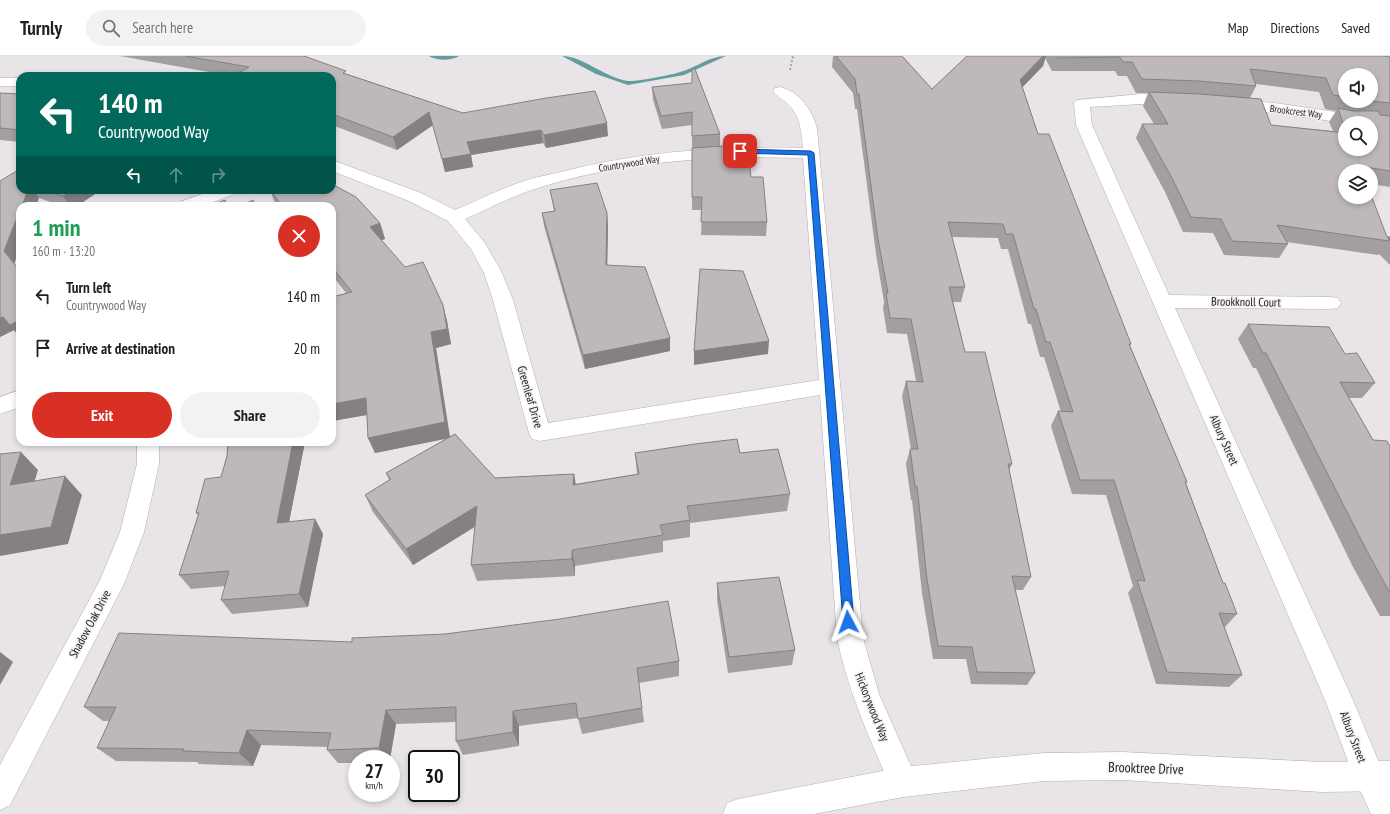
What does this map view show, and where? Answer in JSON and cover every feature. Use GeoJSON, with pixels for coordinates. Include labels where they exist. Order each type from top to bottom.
{"type":"FeatureCollection","features":[{"type":"Feature","properties":{"kind":"street"},"geometry":{"type":"LineString","coordinates":[[0,82],[16,82]]}},
{"type":"Feature","properties":{"kind":"street","name":"Hickorywood Way"},"geometry":{"type":"LineString","coordinates":[[780,91],[794,101],[802,109],[807,118],[850,638],[854,664],[863,692],[904,782]]}},
{"type":"Feature","properties":{"kind":"street","name":"Albury Street"},"geometry":{"type":"LineString","coordinates":[[1193,101],[1140,99],[1082,103],[1084,125],[1339,700],[1379,777],[1386,814]]}},
{"type":"Feature","properties":{"kind":"street","name":"Brookcrest Way"},"geometry":{"type":"LineString","coordinates":[[1223,104],[1275,108],[1390,125]]}},
{"type":"Feature","properties":{"kind":"street","name":"Countrywood Way"},"geometry":{"type":"LineString","coordinates":[[454,217],[525,186],[586,170],[638,160],[714,152],[753,151],[811,153]]}},
{"type":"Feature","properties":{"kind":"street","name":"Greenleaf Drive"},"geometry":{"type":"LineString","coordinates":[[336,167],[415,197],[454,217],[479,247],[493,273],[503,300],[540,433],[830,386]]}},
{"type":"Feature","properties":{"kind":"street"},"geometry":{"type":"LineString","coordinates":[[196,202],[218,194]]}},
{"type":"Feature","properties":{"kind":"street","name":"Brookknoll Court"},"geometry":{"type":"LineString","coordinates":[[1162,301],[1331,303]]}},
{"type":"Feature","properties":{"kind":"street"},"geometry":{"type":"LineString","coordinates":[[0,406],[16,400]]}},
{"type":"Feature","properties":{"kind":"street","name":"Shadow Oak Drive"},"geometry":{"type":"LineString","coordinates":[[0,795],[111,584],[132,532],[148,464],[148,446]]}},
{"type":"Feature","properties":{"kind":"street","name":"Brooktree Drive"},"geometry":{"type":"LineString","coordinates":[[738,814],[904,782],[1044,767],[1123,766],[1322,777],[1379,777]]}},
{"type":"Feature","properties":{"kind":"path"},"geometry":{"type":"LineString","coordinates":[[790,70],[793,56]]}},
{"type":"Feature","properties":{"kind":"building"},"geometry":{"type":"Polygon","coordinates":[[[185,56],[304,56],[346,71],[343,73],[463,113],[595,91],[607,123],[544,135],[541,130],[467,142],[471,154],[442,159],[429,112],[393,137],[336,116],[336,72],[241,72],[249,67],[185,56]]]}},
{"type":"Feature","properties":{"kind":"building"},"geometry":{"type":"Polygon","coordinates":[[[836,56],[902,56],[932,89],[967,56],[1043,56],[1020,80],[1038,134],[1049,134],[1131,344],[1129,344],[1187,482],[1185,482],[1223,583],[1225,583],[1237,614],[1219,613],[1242,675],[1167,672],[1137,580],[1145,581],[1114,480],[1080,480],[1058,411],[1073,412],[1050,342],[1046,342],[1036,309],[1034,309],[1013,234],[1006,234],[1003,224],[948,222],[965,287],[949,287],[965,352],[985,352],[1012,464],[1008,464],[1031,577],[1012,576],[1035,673],[977,672],[972,647],[938,646],[927,579],[917,486],[915,486],[910,449],[918,449],[906,381],[923,382],[911,319],[890,318],[886,293],[888,293],[878,239],[859,94],[857,94],[855,79],[836,56]]]}},
{"type":"Feature","properties":{"kind":"building"},"geometry":{"type":"Polygon","coordinates":[[[1056,56],[1383,56],[1390,57],[1390,103],[1378,102],[1378,68],[1338,68],[1338,96],[1333,95],[1326,78],[1250,69],[1256,86],[1199,81],[1142,79],[1132,62],[1123,62],[1120,57],[1056,58],[1056,56]]]}},
{"type":"Feature","properties":{"kind":"building"},"geometry":{"type":"Polygon","coordinates":[[[692,69],[695,69],[720,134],[692,136],[692,112],[661,116],[652,87],[692,83],[692,69]]]}},
{"type":"Feature","properties":{"kind":"building"},"geometry":{"type":"Polygon","coordinates":[[[1149,92],[1261,99],[1271,125],[1338,132],[1338,156],[1378,156],[1378,116],[1341,116],[1338,108],[1353,111],[1378,111],[1380,115],[1390,116],[1390,171],[1378,169],[1378,164],[1338,164],[1338,204],[1374,204],[1389,241],[1277,225],[1288,244],[1232,241],[1221,219],[1191,217],[1172,178],[1142,124],[1168,124],[1149,92]]]}},
{"type":"Feature","properties":{"kind":"building"},"geometry":{"type":"Polygon","coordinates":[[[0,93],[16,94],[16,130],[0,128],[0,93]]]}},
{"type":"Feature","properties":{"kind":"building"},"geometry":{"type":"Polygon","coordinates":[[[725,146],[730,160],[749,160],[751,177],[763,177],[767,222],[701,222],[702,197],[692,197],[692,148],[725,146]]]}},
{"type":"Feature","properties":{"kind":"building"},"geometry":{"type":"Polygon","coordinates":[[[16,171],[16,194],[26,194],[24,202],[16,202],[16,220],[4,251],[16,266],[16,322],[10,325],[3,317],[0,318],[0,181],[16,171]]]}},
{"type":"Feature","properties":{"kind":"building"},"geometry":{"type":"Polygon","coordinates":[[[597,183],[607,213],[606,265],[645,267],[670,338],[583,355],[542,213],[555,211],[550,190],[597,183]]]}},
{"type":"Feature","properties":{"kind":"building"},"geometry":{"type":"Polygon","coordinates":[[[336,186],[356,197],[380,223],[370,227],[405,267],[423,262],[443,305],[447,329],[431,332],[445,422],[368,438],[366,398],[336,403],[336,296],[352,292],[336,272],[336,202],[279,202],[273,194],[336,194],[336,186]]]}},
{"type":"Feature","properties":{"kind":"building"},"geometry":{"type":"Polygon","coordinates":[[[700,269],[743,271],[769,341],[694,351],[700,269]]]}},
{"type":"Feature","properties":{"kind":"building"},"geometry":{"type":"Polygon","coordinates":[[[1248,324],[1329,327],[1345,354],[1357,353],[1375,383],[1340,382],[1373,440],[1387,441],[1390,446],[1390,593],[1266,353],[1263,353],[1248,324]]]}},
{"type":"Feature","properties":{"kind":"building"},"geometry":{"type":"Polygon","coordinates":[[[455,434],[495,478],[574,474],[573,485],[639,474],[635,453],[737,439],[740,453],[778,449],[790,494],[687,506],[690,520],[660,525],[663,535],[572,550],[572,559],[471,565],[477,506],[406,549],[365,495],[391,479],[386,473],[455,434]]]}},
{"type":"Feature","properties":{"kind":"building"},"geometry":{"type":"Polygon","coordinates":[[[228,446],[292,446],[277,523],[315,519],[299,594],[221,600],[229,571],[179,575],[199,513],[196,513],[205,479],[221,477],[227,456],[228,446]]]}},
{"type":"Feature","properties":{"kind":"building"},"geometry":{"type":"Polygon","coordinates":[[[21,452],[10,485],[65,476],[51,527],[0,535],[0,454],[21,452]]]}},
{"type":"Feature","properties":{"kind":"building"},"geometry":{"type":"Polygon","coordinates":[[[779,577],[795,650],[729,657],[717,583],[779,577]]]}},
{"type":"Feature","properties":{"kind":"building"},"geometry":{"type":"Polygon","coordinates":[[[668,601],[679,661],[637,668],[642,708],[578,719],[576,703],[513,711],[513,732],[456,741],[456,707],[386,710],[379,748],[327,750],[331,733],[247,730],[239,753],[183,751],[184,749],[97,748],[116,707],[84,707],[119,633],[352,642],[352,638],[445,634],[560,619],[668,601]]]}},
{"type":"Feature","properties":{"kind":"waterway"},"geometry":{"type":"LineString","coordinates":[[432,56],[441,58],[456,56]]}},
{"type":"Feature","properties":{"kind":"waterway"},"geometry":{"type":"LineString","coordinates":[[565,56],[598,73],[628,83],[682,74],[723,56]]}},
{"type":"Feature","properties":{"kind":"route"},"geometry":{"type":"LineString","coordinates":[[740,151],[811,153],[848,622]]}}]}
